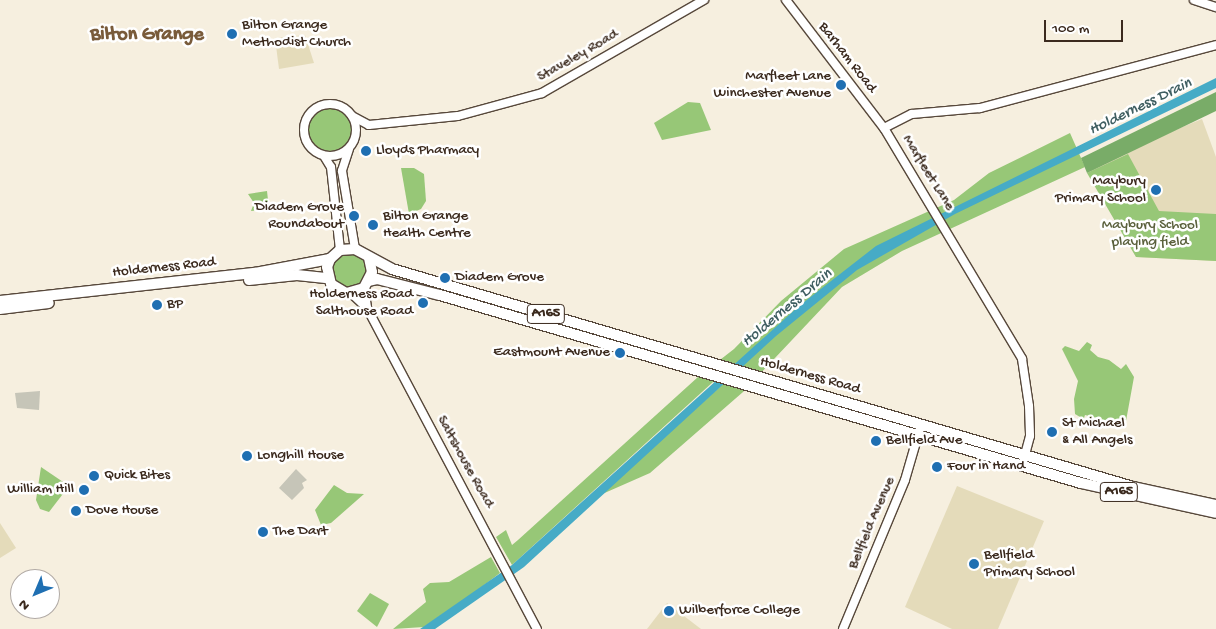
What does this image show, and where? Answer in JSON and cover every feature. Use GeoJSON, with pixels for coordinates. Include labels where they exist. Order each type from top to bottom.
{"type":"FeatureCollection","features":[{"type":"Feature","properties":{"kind":"highway"},"geometry":{"type":"LineString","coordinates":[[351,293],[335,288],[328,278],[330,259],[340,250],[355,248]]}},
{"type":"Feature","properties":{"kind":"highway","name":"A165"},"geometry":{"type":"LineString","coordinates":[[355,248],[369,258]]}},
{"type":"Feature","properties":{"kind":"highway"},"geometry":{"type":"LineString","coordinates":[[367,285],[372,272],[369,258]]}},
{"type":"Feature","properties":{"kind":"highway","name":"Holderness Road"},"geometry":{"type":"LineString","coordinates":[[369,258],[392,269],[921,425],[1024,461],[1216,513]]}},
{"type":"Feature","properties":{"kind":"highway","name":"Holderness Road"},"geometry":{"type":"LineString","coordinates":[[0,301],[255,273],[330,259]]}},
{"type":"Feature","properties":{"kind":"highway","name":"Holderness Road"},"geometry":{"type":"LineString","coordinates":[[0,310],[296,275],[328,278]]}},
{"type":"Feature","properties":{"kind":"highway","name":"Holderness Road"},"geometry":{"type":"LineString","coordinates":[[367,285],[377,279],[440,295],[918,437],[1216,505]]}},
{"type":"Feature","properties":{"kind":"highway","name":"A165"},"geometry":{"type":"LineString","coordinates":[[351,293],[367,285]]}},
{"type":"Feature","properties":{"kind":"street","name":"Staveley Road"},"geometry":{"type":"LineString","coordinates":[[369,125],[458,116],[542,93],[704,0]]}},
{"type":"Feature","properties":{"kind":"street"},"geometry":{"type":"LineString","coordinates":[[1194,0],[1216,7]]}},
{"type":"Feature","properties":{"kind":"street","name":"Barham Road"},"geometry":{"type":"LineString","coordinates":[[784,1],[884,128]]}},
{"type":"Feature","properties":{"kind":"street","name":"Marfleet Lane"},"geometry":{"type":"LineString","coordinates":[[1024,461],[1030,436],[1029,406],[1022,360],[946,227],[884,128],[912,114],[980,108],[1216,45]]}},
{"type":"Feature","properties":{"kind":"street"},"geometry":{"type":"LineString","coordinates":[[349,149],[336,156],[324,156],[315,152],[305,137],[308,116],[316,108],[328,104],[342,107],[352,116],[369,125],[355,136],[342,171],[355,248]]}},
{"type":"Feature","properties":{"kind":"street"},"geometry":{"type":"LineString","coordinates":[[352,116],[355,136]]}},
{"type":"Feature","properties":{"kind":"street"},"geometry":{"type":"LineString","coordinates":[[324,156],[331,167],[340,250]]}},
{"type":"Feature","properties":{"kind":"street","name":"Saltshouse Road"},"geometry":{"type":"LineString","coordinates":[[367,285],[367,308]]}},
{"type":"Feature","properties":{"kind":"street","name":"Saltshouse Road"},"geometry":{"type":"LineString","coordinates":[[351,293],[367,308],[502,560],[536,629]]}},
{"type":"Feature","properties":{"kind":"street","name":"Bellfield Avenue"},"geometry":{"type":"LineString","coordinates":[[843,629],[905,480],[921,425]]}},
{"type":"Feature","properties":{"kind":"shaded area"},"geometry":{"type":"Polygon","coordinates":[[[305,35],[314,63],[279,69],[275,38],[305,35]]]}},
{"type":"Feature","properties":{"kind":"shaded area","name":"Maybury Primary School"},"geometry":{"type":"Polygon","coordinates":[[[1202,119],[1216,157],[1216,261],[1136,257],[1085,167],[1202,119]]]}},
{"type":"Feature","properties":{"kind":"shaded area"},"geometry":{"type":"Polygon","coordinates":[[[40,391],[39,410],[17,408],[15,393],[40,391]]]}},
{"type":"Feature","properties":{"kind":"shaded area"},"geometry":{"type":"Polygon","coordinates":[[[296,469],[307,480],[302,483],[304,488],[292,500],[279,488],[296,469]]]}},
{"type":"Feature","properties":{"kind":"shaded area","name":"Bellfield Primary School"},"geometry":{"type":"Polygon","coordinates":[[[957,486],[1044,521],[998,629],[952,629],[905,607],[957,486]]]}},
{"type":"Feature","properties":{"kind":"shaded area"},"geometry":{"type":"Polygon","coordinates":[[[0,523],[16,548],[0,558],[0,523]]]}},
{"type":"Feature","properties":{"kind":"shaded area","name":"Wilberforce College"},"geometry":{"type":"Polygon","coordinates":[[[667,603],[701,629],[647,629],[667,603]]]}},
{"type":"Feature","properties":{"kind":"green space"},"geometry":{"type":"Polygon","coordinates":[[[1216,92],[1216,111],[1087,173],[1081,158],[1216,92]]]}},
{"type":"Feature","properties":{"kind":"green space"},"geometry":{"type":"Polygon","coordinates":[[[688,102],[700,103],[711,130],[662,140],[654,123],[688,102]]]}},
{"type":"Feature","properties":{"kind":"green space"},"geometry":{"type":"Polygon","coordinates":[[[326,107],[334,107],[346,113],[352,129],[346,145],[334,151],[326,151],[314,145],[308,133],[308,125],[314,113],[326,107]]]}},
{"type":"Feature","properties":{"kind":"green space"},"geometry":{"type":"Polygon","coordinates":[[[1070,133],[1085,167],[902,251],[842,287],[743,392],[650,473],[600,495],[722,385],[713,382],[512,565],[496,537],[506,530],[512,545],[698,377],[734,349],[781,301],[844,249],[954,200],[989,173],[1070,133]]]}},
{"type":"Feature","properties":{"kind":"green space","name":"Maybury School playing field"},"geometry":{"type":"Polygon","coordinates":[[[1128,154],[1159,211],[1216,214],[1216,261],[1136,257],[1087,173],[1128,154]]]}},
{"type":"Feature","properties":{"kind":"green space"},"geometry":{"type":"Polygon","coordinates":[[[401,168],[414,168],[424,174],[426,201],[421,209],[409,214],[401,168]]]}},
{"type":"Feature","properties":{"kind":"green space"},"geometry":{"type":"Polygon","coordinates":[[[267,191],[269,209],[251,211],[254,203],[248,194],[267,191]]]}},
{"type":"Feature","properties":{"kind":"green space"},"geometry":{"type":"Polygon","coordinates":[[[349,252],[356,253],[362,257],[366,263],[366,277],[362,283],[356,287],[349,288],[342,287],[336,283],[332,277],[331,270],[332,263],[336,257],[342,253],[349,252]]]}},
{"type":"Feature","properties":{"kind":"green space"},"geometry":{"type":"Polygon","coordinates":[[[1087,342],[1092,345],[1090,350],[1098,357],[1109,360],[1121,369],[1126,364],[1134,377],[1126,421],[1121,419],[1119,424],[1085,415],[1081,427],[1077,426],[1080,417],[1075,414],[1074,399],[1078,381],[1062,349],[1065,346],[1079,351],[1087,342]]]}},
{"type":"Feature","properties":{"kind":"green space"},"geometry":{"type":"Polygon","coordinates":[[[41,467],[69,486],[49,512],[40,509],[36,500],[41,467]]]}},
{"type":"Feature","properties":{"kind":"green space"},"geometry":{"type":"Polygon","coordinates":[[[334,485],[347,493],[364,494],[331,523],[321,525],[315,510],[334,485]]]}},
{"type":"Feature","properties":{"kind":"green space"},"geometry":{"type":"Polygon","coordinates":[[[491,557],[500,573],[475,592],[424,627],[393,629],[426,602],[423,589],[430,583],[449,582],[491,557]]]}},
{"type":"Feature","properties":{"kind":"green space"},"geometry":{"type":"Polygon","coordinates":[[[370,593],[389,604],[377,627],[357,611],[370,593]]]}},
{"type":"Feature","properties":{"kind":"water"},"geometry":{"type":"Polygon","coordinates":[[[1216,78],[1216,88],[955,214],[857,270],[776,336],[524,567],[435,629],[420,629],[512,565],[799,306],[876,246],[1216,78]]]}},
{"type":"Feature","properties":{"kind":"place","name":"Bilton Grange Methodist Church"},"geometry":{"type":"Point","coordinates":[232,34]}},
{"type":"Feature","properties":{"kind":"place","name":"Marfleet Lane Winchester Avenue"},"geometry":{"type":"Point","coordinates":[841,85]}},
{"type":"Feature","properties":{"kind":"place","name":"Lloyds Pharmacy"},"geometry":{"type":"Point","coordinates":[366,151]}},
{"type":"Feature","properties":{"kind":"place","name":"Maybury Primary School"},"geometry":{"type":"Point","coordinates":[1156,190]}},
{"type":"Feature","properties":{"kind":"place","name":"Diadem Grove Roundabout"},"geometry":{"type":"Point","coordinates":[354,216]}},
{"type":"Feature","properties":{"kind":"place","name":"Bilton Grange Health Centre"},"geometry":{"type":"Point","coordinates":[373,225]}},
{"type":"Feature","properties":{"kind":"place","name":"Diadem Grove"},"geometry":{"type":"Point","coordinates":[445,278]}},
{"type":"Feature","properties":{"kind":"place","name":"Holderness Road Salthouse Road"},"geometry":{"type":"Point","coordinates":[423,303]}},
{"type":"Feature","properties":{"kind":"place","name":"BP"},"geometry":{"type":"Point","coordinates":[157,305]}},
{"type":"Feature","properties":{"kind":"place","name":"Eastmount Avenue"},"geometry":{"type":"Point","coordinates":[620,353]}},
{"type":"Feature","properties":{"kind":"place","name":"St Michael & All Angels"},"geometry":{"type":"Point","coordinates":[1052,432]}},
{"type":"Feature","properties":{"kind":"place","name":"Bellfield Ave"},"geometry":{"type":"Point","coordinates":[876,441]}},
{"type":"Feature","properties":{"kind":"place","name":"Longhill House"},"geometry":{"type":"Point","coordinates":[247,456]}},
{"type":"Feature","properties":{"kind":"place","name":"Four in Hand"},"geometry":{"type":"Point","coordinates":[937,467]}},
{"type":"Feature","properties":{"kind":"place","name":"Quick Bites"},"geometry":{"type":"Point","coordinates":[94,476]}},
{"type":"Feature","properties":{"kind":"place","name":"William Hill"},"geometry":{"type":"Point","coordinates":[84,490]}},
{"type":"Feature","properties":{"kind":"place","name":"Dove House"},"geometry":{"type":"Point","coordinates":[76,511]}},
{"type":"Feature","properties":{"kind":"place","name":"The Dart"},"geometry":{"type":"Point","coordinates":[263,532]}},
{"type":"Feature","properties":{"kind":"place","name":"Bellfield Primary School"},"geometry":{"type":"Point","coordinates":[974,564]}},
{"type":"Feature","properties":{"kind":"place","name":"Wilberforce College"},"geometry":{"type":"Point","coordinates":[669,611]}},
{"type":"Feature","properties":{"kind":"district","name":"Bilton Grange"},"geometry":{"type":"Point","coordinates":[147,35]}},
{"type":"Feature","properties":{"kind":"water label","name":"Holderness Drain"},"geometry":{"type":"Point","coordinates":[1141,108]}},
{"type":"Feature","properties":{"kind":"water label","name":"Holderness Drain"},"geometry":{"type":"Point","coordinates":[788,309]}}]}
